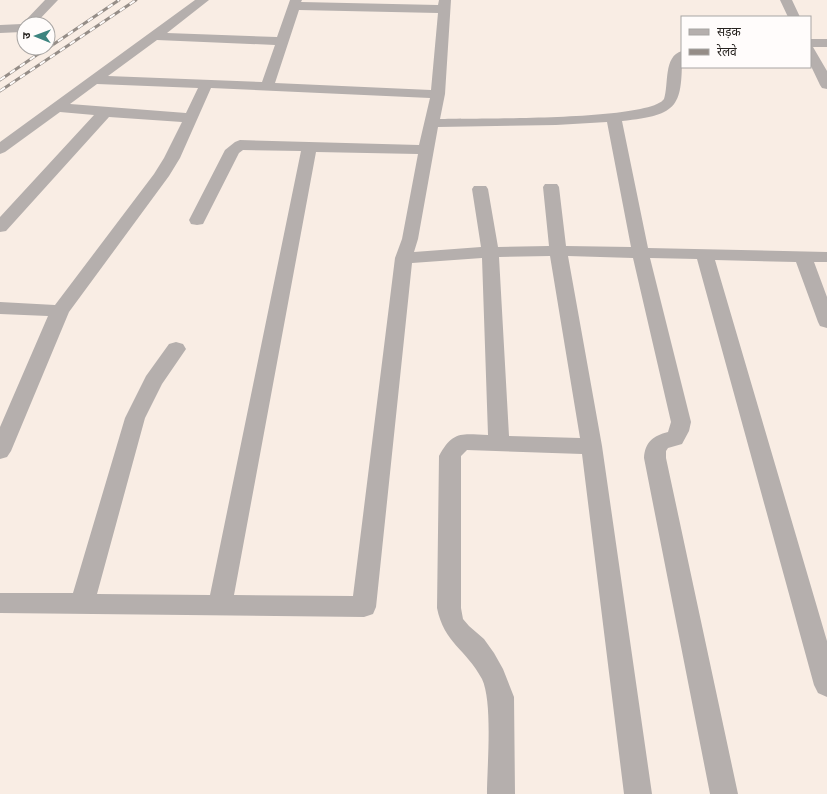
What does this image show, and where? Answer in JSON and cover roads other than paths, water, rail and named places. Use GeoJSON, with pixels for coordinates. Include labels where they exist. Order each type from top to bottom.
{"type":"FeatureCollection","features":[{"type":"Feature","properties":{"kind":"street"},"geometry":{"type":"LineString","coordinates":[[36,16],[52,0]]}},
{"type":"Feature","properties":{"kind":"street"},"geometry":{"type":"LineString","coordinates":[[0,149],[203,0]]}},
{"type":"Feature","properties":{"kind":"street"},"geometry":{"type":"LineString","coordinates":[[786,0],[794,16]]}},
{"type":"Feature","properties":{"kind":"street"},"geometry":{"type":"LineString","coordinates":[[0,602],[364,607],[404,258],[410,239],[438,94],[444,5],[295,3],[267,87]]}},
{"type":"Feature","properties":{"kind":"street"},"geometry":{"type":"LineString","coordinates":[[0,29],[16,29]]}},
{"type":"Feature","properties":{"kind":"street"},"geometry":{"type":"LineString","coordinates":[[153,36],[282,41]]}},
{"type":"Feature","properties":{"kind":"street"},"geometry":{"type":"LineString","coordinates":[[811,43],[827,43]]}},
{"type":"Feature","properties":{"kind":"street"},"geometry":{"type":"LineString","coordinates":[[811,52],[827,85]]}},
{"type":"Feature","properties":{"kind":"street"},"geometry":{"type":"LineString","coordinates":[[432,123],[614,118],[647,114],[667,106],[672,96],[676,78],[676,63],[681,56]]}},
{"type":"Feature","properties":{"kind":"street"},"geometry":{"type":"LineString","coordinates":[[96,80],[207,83],[438,94]]}},
{"type":"Feature","properties":{"kind":"street"},"geometry":{"type":"LineString","coordinates":[[0,450],[60,311],[161,176],[172,158],[207,83]]}},
{"type":"Feature","properties":{"kind":"street"},"geometry":{"type":"LineString","coordinates":[[58,107],[190,118]]}},
{"type":"Feature","properties":{"kind":"street"},"geometry":{"type":"LineString","coordinates":[[0,227],[105,112]]}},
{"type":"Feature","properties":{"kind":"street"},"geometry":{"type":"LineString","coordinates":[[614,118],[640,252],[681,422],[676,438],[661,442],[655,449],[655,458],[724,794]]}},
{"type":"Feature","properties":{"kind":"street"},"geometry":{"type":"LineString","coordinates":[[197,220],[236,146],[426,150]]}},
{"type":"Feature","properties":{"kind":"street"},"geometry":{"type":"LineString","coordinates":[[220,605],[309,147]]}},
{"type":"Feature","properties":{"kind":"street"},"geometry":{"type":"LineString","coordinates":[[551,187],[558,251],[592,446],[638,794]]}},
{"type":"Feature","properties":{"kind":"street"},"geometry":{"type":"LineString","coordinates":[[480,189],[490,252],[499,442]]}},
{"type":"Feature","properties":{"kind":"street"},"geometry":{"type":"LineString","coordinates":[[404,258],[490,252],[558,251],[827,256]]}},
{"type":"Feature","properties":{"kind":"street"},"geometry":{"type":"LineString","coordinates":[[704,253],[826,682]]}},
{"type":"Feature","properties":{"kind":"street"},"geometry":{"type":"LineString","coordinates":[[803,256],[827,322]]}},
{"type":"Feature","properties":{"kind":"street"},"geometry":{"type":"LineString","coordinates":[[0,308],[60,311]]}},
{"type":"Feature","properties":{"kind":"street"},"geometry":{"type":"LineString","coordinates":[[82,604],[135,418],[153,382],[176,350]]}},
{"type":"Feature","properties":{"kind":"street"},"geometry":{"type":"LineString","coordinates":[[501,794],[501,697],[494,677],[486,661],[475,647],[460,634],[452,622],[449,608],[450,456],[455,446],[464,442],[592,446]]}},
{"type":"Feature","properties":{"kind":"railway"},"geometry":{"type":"LineString","coordinates":[[56,43],[119,0]]}},
{"type":"Feature","properties":{"kind":"railway"},"geometry":{"type":"LineString","coordinates":[[0,91],[136,0]]}},
{"type":"Feature","properties":{"kind":"railway"},"geometry":{"type":"LineString","coordinates":[[0,80],[35,56]]}}]}
